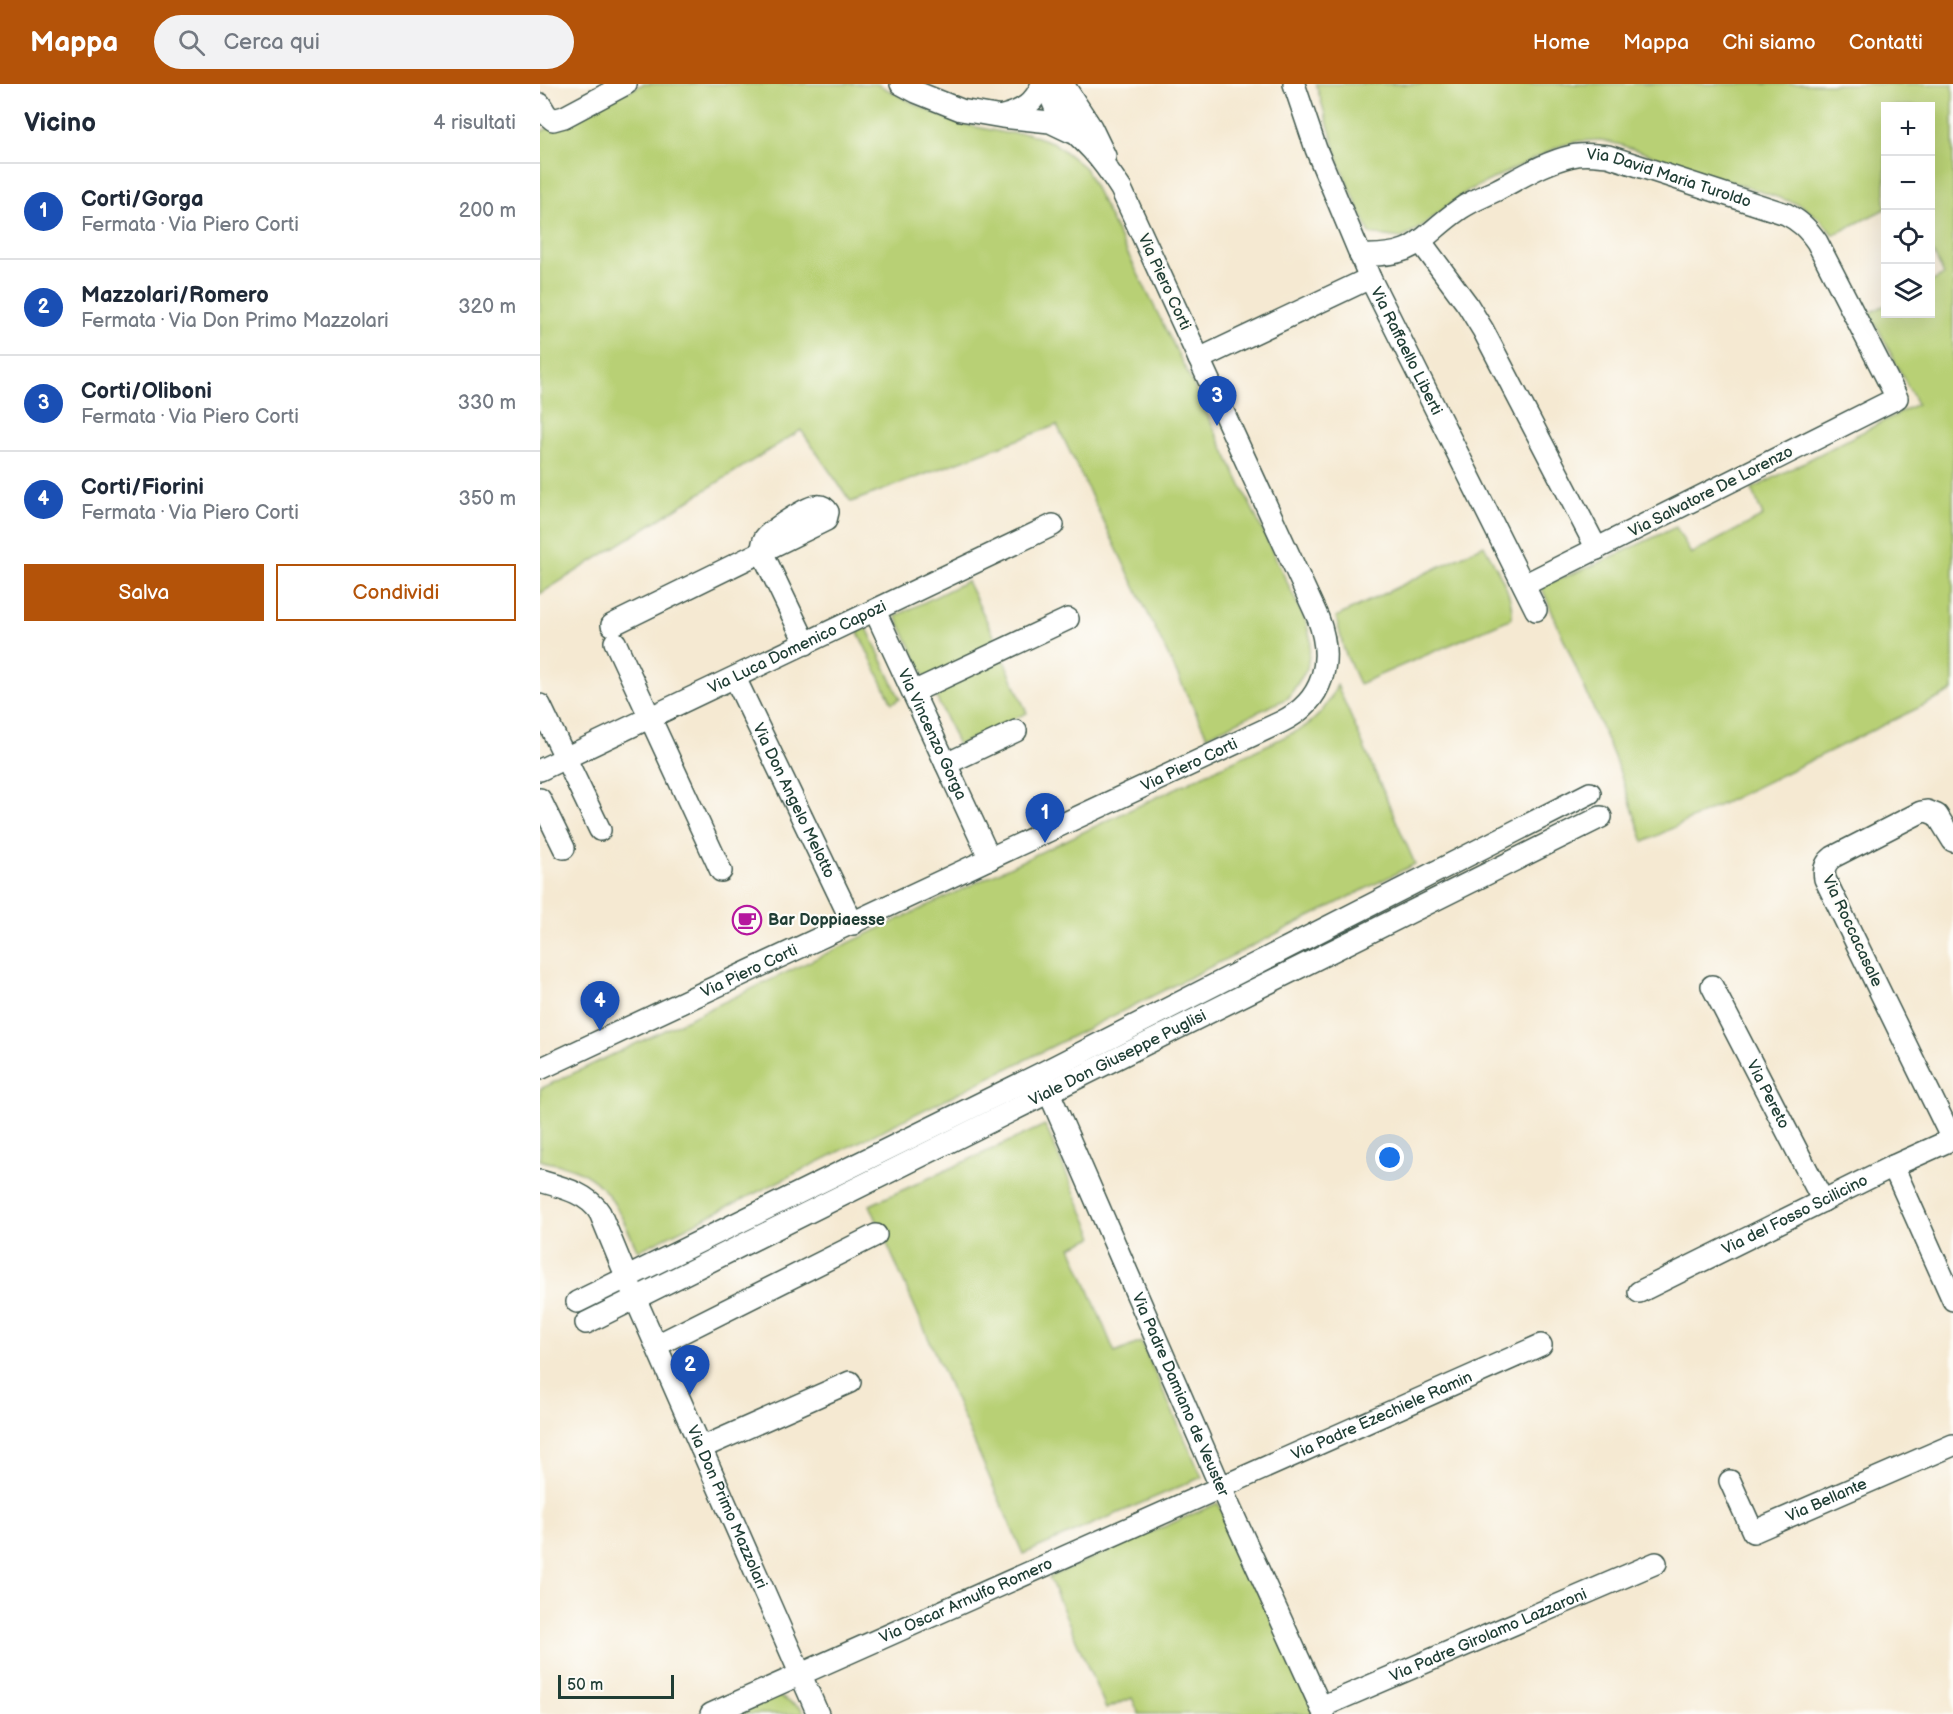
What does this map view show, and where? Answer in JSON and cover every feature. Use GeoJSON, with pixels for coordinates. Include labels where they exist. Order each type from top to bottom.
{"type":"FeatureCollection","features":[{"type":"Feature","properties":{"kind":"street"},"geometry":{"type":"LineString","coordinates":[[540,104],[553,120],[564,117],[626,84]]}},
{"type":"Feature","properties":{"kind":"street"},"geometry":{"type":"LineString","coordinates":[[901,84],[961,110],[1050,122],[1071,132]]}},
{"type":"Feature","properties":{"kind":"street"},"geometry":{"type":"LineString","coordinates":[[1002,117],[1024,109],[1038,94],[1042,84]]}},
{"type":"Feature","properties":{"kind":"street","name":"Via Piero Corti"},"geometry":{"type":"LineString","coordinates":[[1048,84],[1056,110],[1071,132],[1091,149],[1110,171]]}},
{"type":"Feature","properties":{"kind":"street","name":"Via Piero Corti"},"geometry":{"type":"LineString","coordinates":[[540,1069],[1288,718],[1304,707],[1317,690],[1325,661],[1322,628],[1130,208],[1110,171],[1100,142],[1063,84]]}},
{"type":"Feature","properties":{"kind":"street","name":"Via Raffaello Liberti"},"geometry":{"type":"LineString","coordinates":[[1294,84],[1316,149],[1370,278],[1536,610]]}},
{"type":"Feature","properties":{"kind":"street","name":"Via David Maria Turoldo"},"geometry":{"type":"LineString","coordinates":[[1360,255],[1394,254],[1409,249],[1421,242],[1460,209],[1554,161],[1591,154],[1608,156],[1786,214],[1798,220],[1817,242],[1897,398]]}},
{"type":"Feature","properties":{"kind":"street"},"geometry":{"type":"LineString","coordinates":[[1421,242],[1484,330],[1597,549]]}},
{"type":"Feature","properties":{"kind":"street"},"geometry":{"type":"LineString","coordinates":[[1199,359],[1370,278]]}},
{"type":"Feature","properties":{"kind":"street","name":"Via Salvatore De Lorenzo"},"geometry":{"type":"LineString","coordinates":[[1524,585],[1897,398]]}},
{"type":"Feature","properties":{"kind":"street","name":"Via Luca Domenico Capozi"},"geometry":{"type":"LineString","coordinates":[[540,770],[1053,525]]}},
{"type":"Feature","properties":{"kind":"street"},"geometry":{"type":"LineString","coordinates":[[721,871],[614,634],[762,552],[806,644]]}},
{"type":"Feature","properties":{"kind":"street","name":"Via Vincenzo Gorga"},"geometry":{"type":"LineString","coordinates":[[875,611],[990,859]]}},
{"type":"Feature","properties":{"kind":"street"},"geometry":{"type":"LineString","coordinates":[[913,692],[1068,620]]}},
{"type":"Feature","properties":{"kind":"street","name":"Via Don Angelo Melotto"},"geometry":{"type":"LineString","coordinates":[[735,678],[853,924]]}},
{"type":"Feature","properties":{"kind":"street"},"geometry":{"type":"LineString","coordinates":[[540,705],[600,830]]}},
{"type":"Feature","properties":{"kind":"street"},"geometry":{"type":"LineString","coordinates":[[946,764],[1016,731]]}},
{"type":"Feature","properties":{"kind":"street","name":"Viale Don Giuseppe Puglisi"},"geometry":{"type":"LineString","coordinates":[[586,1323],[636,1300],[1453,863],[1590,793]]}},
{"type":"Feature","properties":{"kind":"street"},"geometry":{"type":"LineString","coordinates":[[540,799],[564,848]]}},
{"type":"Feature","properties":{"kind":"street","name":"Via Roccacasale"},"geometry":{"type":"LineString","coordinates":[[1952,1139],[1825,879],[1824,870],[1826,863],[1833,857],[1921,812],[1937,814],[1953,841]]}},
{"type":"Feature","properties":{"kind":"street","name":"Viale Don Giuseppe Puglisi"},"geometry":{"type":"LineString","coordinates":[[577,1302],[1464,885],[1601,817]]}},
{"type":"Feature","properties":{"kind":"street"},"geometry":{"type":"LineString","coordinates":[[1453,863],[1464,885]]}},
{"type":"Feature","properties":{"kind":"street","name":"Via Pereto"},"geometry":{"type":"LineString","coordinates":[[1712,986],[1823,1201]]}},
{"type":"Feature","properties":{"kind":"street","name":"Via Padre Damiano de Veuster"},"geometry":{"type":"LineString","coordinates":[[1045,1083],[1221,1488],[1322,1710]]}},
{"type":"Feature","properties":{"kind":"street","name":"Via del Fosso Scilicino"},"geometry":{"type":"LineString","coordinates":[[1639,1292],[1952,1139]]}},
{"type":"Feature","properties":{"kind":"street"},"geometry":{"type":"LineString","coordinates":[[1893,1166],[1953,1300]]}},
{"type":"Feature","properties":{"kind":"street","name":"Via Don Primo Mazzolari"},"geometry":{"type":"LineString","coordinates":[[540,1181],[571,1191],[596,1206],[600,1213],[818,1714]]}},
{"type":"Feature","properties":{"kind":"street"},"geometry":{"type":"LineString","coordinates":[[657,1345],[876,1235]]}},
{"type":"Feature","properties":{"kind":"street","name":"Via Padre Ezechiele Ramin"},"geometry":{"type":"LineString","coordinates":[[1221,1488],[1541,1345]]}},
{"type":"Feature","properties":{"kind":"street"},"geometry":{"type":"LineString","coordinates":[[701,1448],[850,1382]]}},
{"type":"Feature","properties":{"kind":"street","name":"Via Bellante"},"geometry":{"type":"LineString","coordinates":[[1730,1481],[1753,1532],[1953,1445]]}},
{"type":"Feature","properties":{"kind":"street","name":"Via Oscar Arnulfo Romero"},"geometry":{"type":"LineString","coordinates":[[711,1714],[1221,1488]]}},
{"type":"Feature","properties":{"kind":"street","name":"Via Padre Girolamo Lazzaroni"},"geometry":{"type":"LineString","coordinates":[[1322,1710],[1656,1563]]}},
{"type":"Feature","properties":{"kind":"green space"},"geometry":{"type":"Polygon","coordinates":[[[643,84],[877,84],[957,123],[1005,133],[1026,133],[1054,143],[1085,168],[1186,370],[1306,622],[1311,641],[1307,669],[1288,698],[1207,736],[1057,425],[851,502],[801,430],[540,594],[540,132],[643,84]]]}},
{"type":"Feature","properties":{"kind":"green space"},"geometry":{"type":"Polygon","coordinates":[[[1316,84],[1953,84],[1953,691],[1644,842],[1617,764],[1541,586],[1592,566],[1676,527],[1691,554],[1763,516],[1752,489],[1917,404],[1870,313],[1881,307],[1881,318],[1935,318],[1935,280],[1944,275],[1935,256],[1935,102],[1881,102],[1881,211],[1833,235],[1822,221],[1801,205],[1601,140],[1579,141],[1560,146],[1466,192],[1414,232],[1401,238],[1370,234],[1341,168],[1316,84]]]}},
{"type":"Feature","properties":{"kind":"green space"},"geometry":{"type":"Polygon","coordinates":[[[1484,545],[1507,590],[1512,618],[1359,684],[1344,650],[1336,617],[1484,545]]]}},
{"type":"Feature","properties":{"kind":"green space"},"geometry":{"type":"Polygon","coordinates":[[[967,581],[999,646],[927,681],[896,616],[967,581]]]}},
{"type":"Feature","properties":{"kind":"green space"},"geometry":{"type":"Polygon","coordinates":[[[867,628],[900,699],[892,703],[858,632],[867,628]]]}},
{"type":"Feature","properties":{"kind":"green space"},"geometry":{"type":"Polygon","coordinates":[[[1003,658],[1027,713],[958,745],[933,690],[1003,658]]]}},
{"type":"Feature","properties":{"kind":"green space"},"geometry":{"type":"Polygon","coordinates":[[[1337,685],[1415,864],[638,1251],[612,1200],[594,1180],[568,1167],[540,1160],[540,1089],[1301,729],[1323,710],[1337,685]]]}},
{"type":"Feature","properties":{"kind":"green space"},"geometry":{"type":"Polygon","coordinates":[[[1045,1125],[1094,1237],[1071,1247],[1115,1353],[1141,1342],[1202,1477],[1023,1554],[870,1205],[1045,1125]]]}},
{"type":"Feature","properties":{"kind":"green space"},"geometry":{"type":"Polygon","coordinates":[[[1218,1503],[1315,1714],[1139,1714],[1132,1698],[1106,1709],[1049,1577],[1218,1503]]]}},
{"type":"Feature","properties":{"kind":"green space"},"geometry":{"type":"Polygon","coordinates":[[[776,1695],[801,1708],[804,1714],[728,1714],[776,1695]]]}},
{"type":"Feature","properties":{"kind":"place","name":"Corti/Oliboni"},"geometry":{"type":"Point","coordinates":[1217,426]}},
{"type":"Feature","properties":{"kind":"place","name":"Corti/Gorga"},"geometry":{"type":"Point","coordinates":[1045,843]}},
{"type":"Feature","properties":{"kind":"place","name":"Bar Doppiaesse"},"geometry":{"type":"Point","coordinates":[747,920]}},
{"type":"Feature","properties":{"kind":"place","name":"Corti/Fiorini"},"geometry":{"type":"Point","coordinates":[600,1031]}},
{"type":"Feature","properties":{"kind":"place","name":"Mazzolari/Romero"},"geometry":{"type":"Point","coordinates":[690,1395]}}]}
